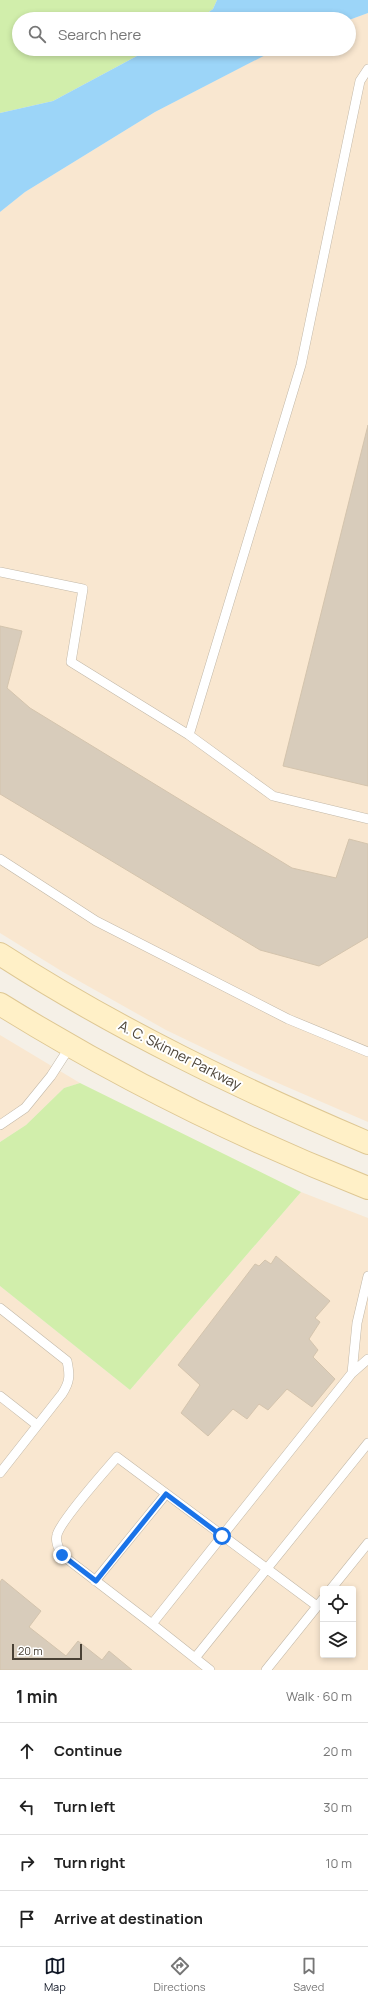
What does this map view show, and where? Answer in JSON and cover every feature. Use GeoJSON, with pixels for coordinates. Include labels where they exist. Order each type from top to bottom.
{"type":"FeatureCollection","features":[{"type":"Feature","properties":{"kind":"main road","name":"A. C. Skinner Parkway"},"geometry":{"type":"LineString","coordinates":[[0,954],[91,1008],[167,1050],[242,1088],[368,1143]]}},
{"type":"Feature","properties":{"kind":"main road"},"geometry":{"type":"LineString","coordinates":[[0,1004],[71,1045],[188,1108],[368,1188]]}},
{"type":"Feature","properties":{"kind":"lane"},"geometry":{"type":"LineString","coordinates":[[188,735],[301,366],[360,81],[368,69]]}},
{"type":"Feature","properties":{"kind":"lane"},"geometry":{"type":"LineString","coordinates":[[0,572],[83,589],[71,662],[188,735],[273,796],[368,819]]}},
{"type":"Feature","properties":{"kind":"lane"},"geometry":{"type":"LineString","coordinates":[[0,859],[96,921],[288,1020],[368,1052]]}},
{"type":"Feature","properties":{"kind":"lane"},"geometry":{"type":"LineString","coordinates":[[0,1126],[25,1108],[51,1076],[71,1045]]}},
{"type":"Feature","properties":{"kind":"lane"},"geometry":{"type":"LineString","coordinates":[[352,1373],[357,1324],[368,1276]]}},
{"type":"Feature","properties":{"kind":"lane"},"geometry":{"type":"LineString","coordinates":[[0,1308],[67,1361],[70,1374],[68,1386],[0,1473]]}},
{"type":"Feature","properties":{"kind":"lane"},"geometry":{"type":"LineString","coordinates":[[152,1624],[352,1373],[368,1359]]}},
{"type":"Feature","properties":{"kind":"lane"},"geometry":{"type":"LineString","coordinates":[[0,1396],[37,1425]]}},
{"type":"Feature","properties":{"kind":"lane"},"geometry":{"type":"LineString","coordinates":[[195,1658],[368,1443]]}},
{"type":"Feature","properties":{"kind":"lane"},"geometry":{"type":"LineString","coordinates":[[210,1670],[62,1555],[58,1546],[57,1534],[65,1521],[117,1457],[267,1569],[320,1603],[266,1670]]}},
{"type":"Feature","properties":{"kind":"lane"},"geometry":{"type":"LineString","coordinates":[[96,1581],[166,1494]]}},
{"type":"Feature","properties":{"kind":"lane"},"geometry":{"type":"LineString","coordinates":[[333,1586],[368,1543]]}},
{"type":"Feature","properties":{"kind":"shaded area"},"geometry":{"type":"Polygon","coordinates":[[[368,13],[368,1122],[264,1077],[166,1030],[63,972],[0,933],[0,212],[25,192],[155,112],[263,56],[356,56],[356,17],[368,13]]]}},
{"type":"Feature","properties":{"kind":"shaded area"},"geometry":{"type":"Polygon","coordinates":[[[0,1035],[80,1083],[64,1088],[26,1125],[0,1142],[0,1035]]]}},
{"type":"Feature","properties":{"kind":"shaded area"},"geometry":{"type":"Polygon","coordinates":[[[301,1192],[368,1218],[368,1670],[0,1670],[0,1286],[130,1390],[301,1192]]]}},
{"type":"Feature","properties":{"kind":"green space"},"geometry":{"type":"Polygon","coordinates":[[[0,0],[217,0],[213,9],[209,12],[12,12],[12,56],[137,56],[53,101],[0,113],[0,0]]]}},
{"type":"Feature","properties":{"kind":"green space"},"geometry":{"type":"Polygon","coordinates":[[[80,1083],[301,1192],[130,1390],[0,1286],[0,1142],[26,1125],[64,1088],[80,1083]]]}},
{"type":"Feature","properties":{"kind":"water"},"geometry":{"type":"Polygon","coordinates":[[[217,0],[368,0],[368,13],[356,17],[356,12],[209,12],[213,9],[217,0]]]}},
{"type":"Feature","properties":{"kind":"water"},"geometry":{"type":"Polygon","coordinates":[[[137,56],[263,56],[155,112],[25,192],[0,212],[0,113],[53,101],[137,56]]]}},
{"type":"Feature","properties":{"kind":"building"},"geometry":{"type":"Polygon","coordinates":[[[368,425],[368,786],[283,766],[368,425]]]}},
{"type":"Feature","properties":{"kind":"building"},"geometry":{"type":"Polygon","coordinates":[[[0,626],[22,631],[7,688],[30,708],[292,868],[336,878],[349,839],[368,844],[368,937],[319,966],[260,950],[0,794],[0,626]]]}},
{"type":"Feature","properties":{"kind":"building"},"geometry":{"type":"Polygon","coordinates":[[[276,1256],[330,1301],[315,1318],[320,1322],[309,1339],[318,1350],[313,1357],[335,1379],[312,1407],[287,1389],[268,1410],[259,1404],[247,1419],[233,1409],[208,1436],[181,1413],[200,1385],[178,1365],[255,1264],[259,1266],[265,1260],[271,1264],[276,1256]]]}},
{"type":"Feature","properties":{"kind":"building"},"geometry":{"type":"Polygon","coordinates":[[[2,1579],[41,1611],[29,1627],[66,1656],[78,1641],[102,1660],[109,1651],[132,1670],[0,1670],[0,1582],[2,1579]]]}},
{"type":"Feature","properties":{"kind":"route"},"geometry":{"type":"LineString","coordinates":[[62,1555],[96,1581],[166,1494],[222,1536]]}}]}
